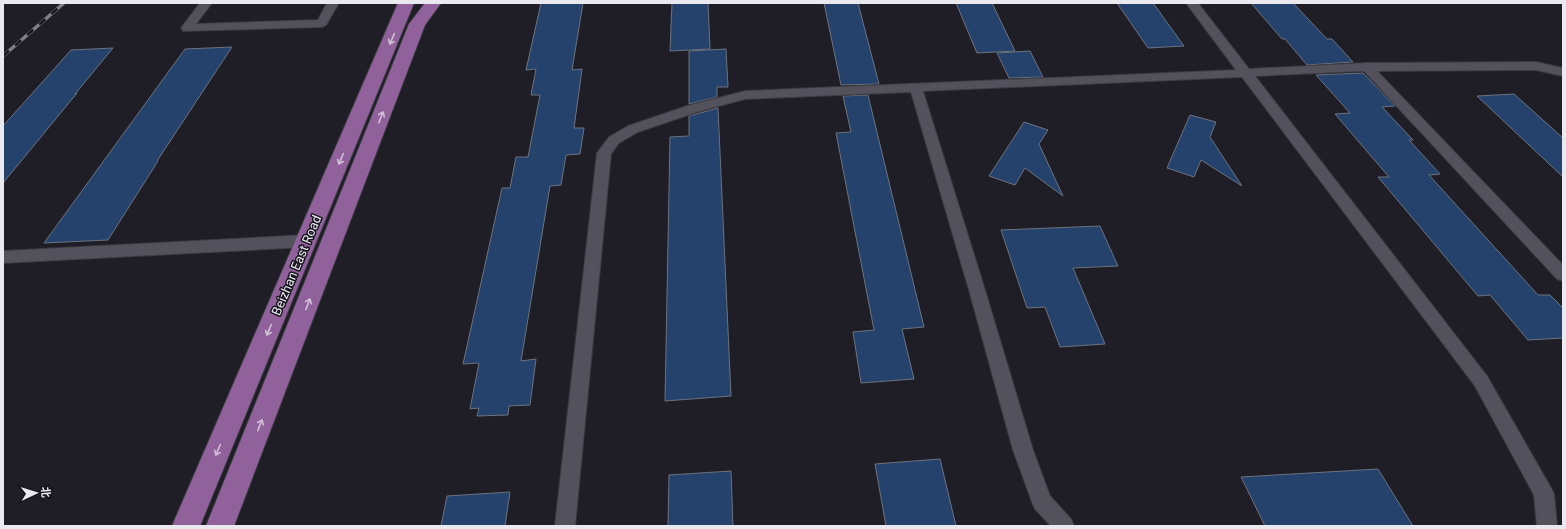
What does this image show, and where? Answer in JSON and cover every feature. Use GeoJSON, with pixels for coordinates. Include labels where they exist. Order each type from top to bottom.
{"type":"FeatureCollection","features":[{"type":"Feature","properties":{"kind":"main road","name":"Beizhan East Road"},"geometry":{"type":"LineString","coordinates":[[186,526],[406,3]]}},
{"type":"Feature","properties":{"kind":"main road","name":"Beizhan East Road"},"geometry":{"type":"LineString","coordinates":[[220,526],[417,24],[432,3]]}},
{"type":"Feature","properties":{"kind":"lane"},"geometry":{"type":"LineString","coordinates":[[206,3],[187,28],[322,23],[333,3]]}},
{"type":"Feature","properties":{"kind":"lane"},"geometry":{"type":"LineString","coordinates":[[1192,3],[1481,381],[1544,494],[1547,526]]}},
{"type":"Feature","properties":{"kind":"lane"},"geometry":{"type":"LineString","coordinates":[[565,526],[604,153],[614,140],[633,129],[692,109],[745,95],[1366,67],[1536,66],[1552,68],[1563,72]]}},
{"type":"Feature","properties":{"kind":"lane"},"geometry":{"type":"LineString","coordinates":[[1366,67],[1563,275]]}},
{"type":"Feature","properties":{"kind":"lane"},"geometry":{"type":"LineString","coordinates":[[916,88],[978,290],[1023,450],[1042,502],[1064,526]]}},
{"type":"Feature","properties":{"kind":"lane"},"geometry":{"type":"LineString","coordinates":[[3,257],[306,241]]}},
{"type":"Feature","properties":{"kind":"building"},"geometry":{"type":"Polygon","coordinates":[[[541,3],[583,3],[572,70],[582,69],[574,128],[584,128],[580,154],[566,155],[561,185],[550,186],[521,361],[536,359],[530,405],[509,406],[508,415],[477,416],[479,408],[470,409],[479,363],[463,364],[502,188],[510,188],[516,157],[528,157],[540,95],[531,95],[536,69],[526,70],[541,3]]]}},
{"type":"Feature","properties":{"kind":"building"},"geometry":{"type":"Polygon","coordinates":[[[672,3],[708,3],[710,49],[670,51],[672,3]]]}},
{"type":"Feature","properties":{"kind":"building"},"geometry":{"type":"Polygon","coordinates":[[[824,3],[858,3],[879,84],[841,85],[824,3]]]}},
{"type":"Feature","properties":{"kind":"building"},"geometry":{"type":"Polygon","coordinates":[[[956,3],[992,3],[1015,51],[977,53],[956,3]]]}},
{"type":"Feature","properties":{"kind":"building"},"geometry":{"type":"Polygon","coordinates":[[[1117,3],[1153,3],[1184,46],[1148,48],[1117,3]]]}},
{"type":"Feature","properties":{"kind":"building"},"geometry":{"type":"Polygon","coordinates":[[[1251,3],[1293,3],[1327,39],[1332,39],[1353,62],[1307,65],[1251,3]]]}},
{"type":"Feature","properties":{"kind":"building"},"geometry":{"type":"Polygon","coordinates":[[[232,47],[157,161],[108,240],[44,243],[185,49],[232,47]]]}},
{"type":"Feature","properties":{"kind":"building"},"geometry":{"type":"Polygon","coordinates":[[[113,48],[3,183],[3,126],[71,50],[113,48]]]}},
{"type":"Feature","properties":{"kind":"building"},"geometry":{"type":"Polygon","coordinates":[[[726,49],[728,87],[717,87],[717,97],[689,104],[689,51],[726,49]]]}},
{"type":"Feature","properties":{"kind":"building"},"geometry":{"type":"Polygon","coordinates":[[[1030,51],[1043,77],[1009,78],[997,53],[1030,51]]]}},
{"type":"Feature","properties":{"kind":"building"},"geometry":{"type":"Polygon","coordinates":[[[1363,73],[1395,106],[1382,107],[1413,140],[1409,140],[1440,174],[1429,175],[1538,295],[1550,295],[1563,308],[1563,338],[1528,340],[1490,295],[1478,296],[1378,177],[1389,177],[1335,114],[1350,113],[1316,75],[1363,73]]]}},
{"type":"Feature","properties":{"kind":"building"},"geometry":{"type":"Polygon","coordinates":[[[1514,94],[1563,138],[1563,177],[1477,96],[1514,94]]]}},
{"type":"Feature","properties":{"kind":"building"},"geometry":{"type":"Polygon","coordinates":[[[868,95],[924,327],[902,329],[914,379],[861,383],[853,332],[874,330],[836,133],[851,132],[843,96],[868,95]]]}},
{"type":"Feature","properties":{"kind":"building"},"geometry":{"type":"Polygon","coordinates":[[[718,108],[731,396],[665,401],[670,137],[689,136],[689,116],[718,108]]]}},
{"type":"Feature","properties":{"kind":"building"},"geometry":{"type":"Polygon","coordinates":[[[1190,115],[1216,122],[1210,137],[1242,186],[1201,160],[1194,177],[1167,168],[1190,115]]]}},
{"type":"Feature","properties":{"kind":"building"},"geometry":{"type":"Polygon","coordinates":[[[1024,122],[1048,130],[1039,144],[1063,196],[1025,168],[1015,185],[989,176],[1024,122]]]}},
{"type":"Feature","properties":{"kind":"building"},"geometry":{"type":"Polygon","coordinates":[[[1100,226],[1118,266],[1073,268],[1105,344],[1060,347],[1045,307],[1027,308],[1001,230],[1100,226]]]}},
{"type":"Feature","properties":{"kind":"building"},"geometry":{"type":"Polygon","coordinates":[[[940,459],[956,526],[886,526],[875,464],[940,459]]]}},
{"type":"Feature","properties":{"kind":"building"},"geometry":{"type":"Polygon","coordinates":[[[1378,469],[1413,526],[1265,526],[1241,477],[1378,469]]]}},
{"type":"Feature","properties":{"kind":"building"},"geometry":{"type":"Polygon","coordinates":[[[731,471],[733,526],[668,526],[669,475],[731,471]]]}},
{"type":"Feature","properties":{"kind":"building"},"geometry":{"type":"Polygon","coordinates":[[[510,492],[505,526],[441,526],[447,496],[510,492]]]}},
{"type":"Feature","properties":{"kind":"railway"},"geometry":{"type":"LineString","coordinates":[[3,56],[64,3]]}}]}
